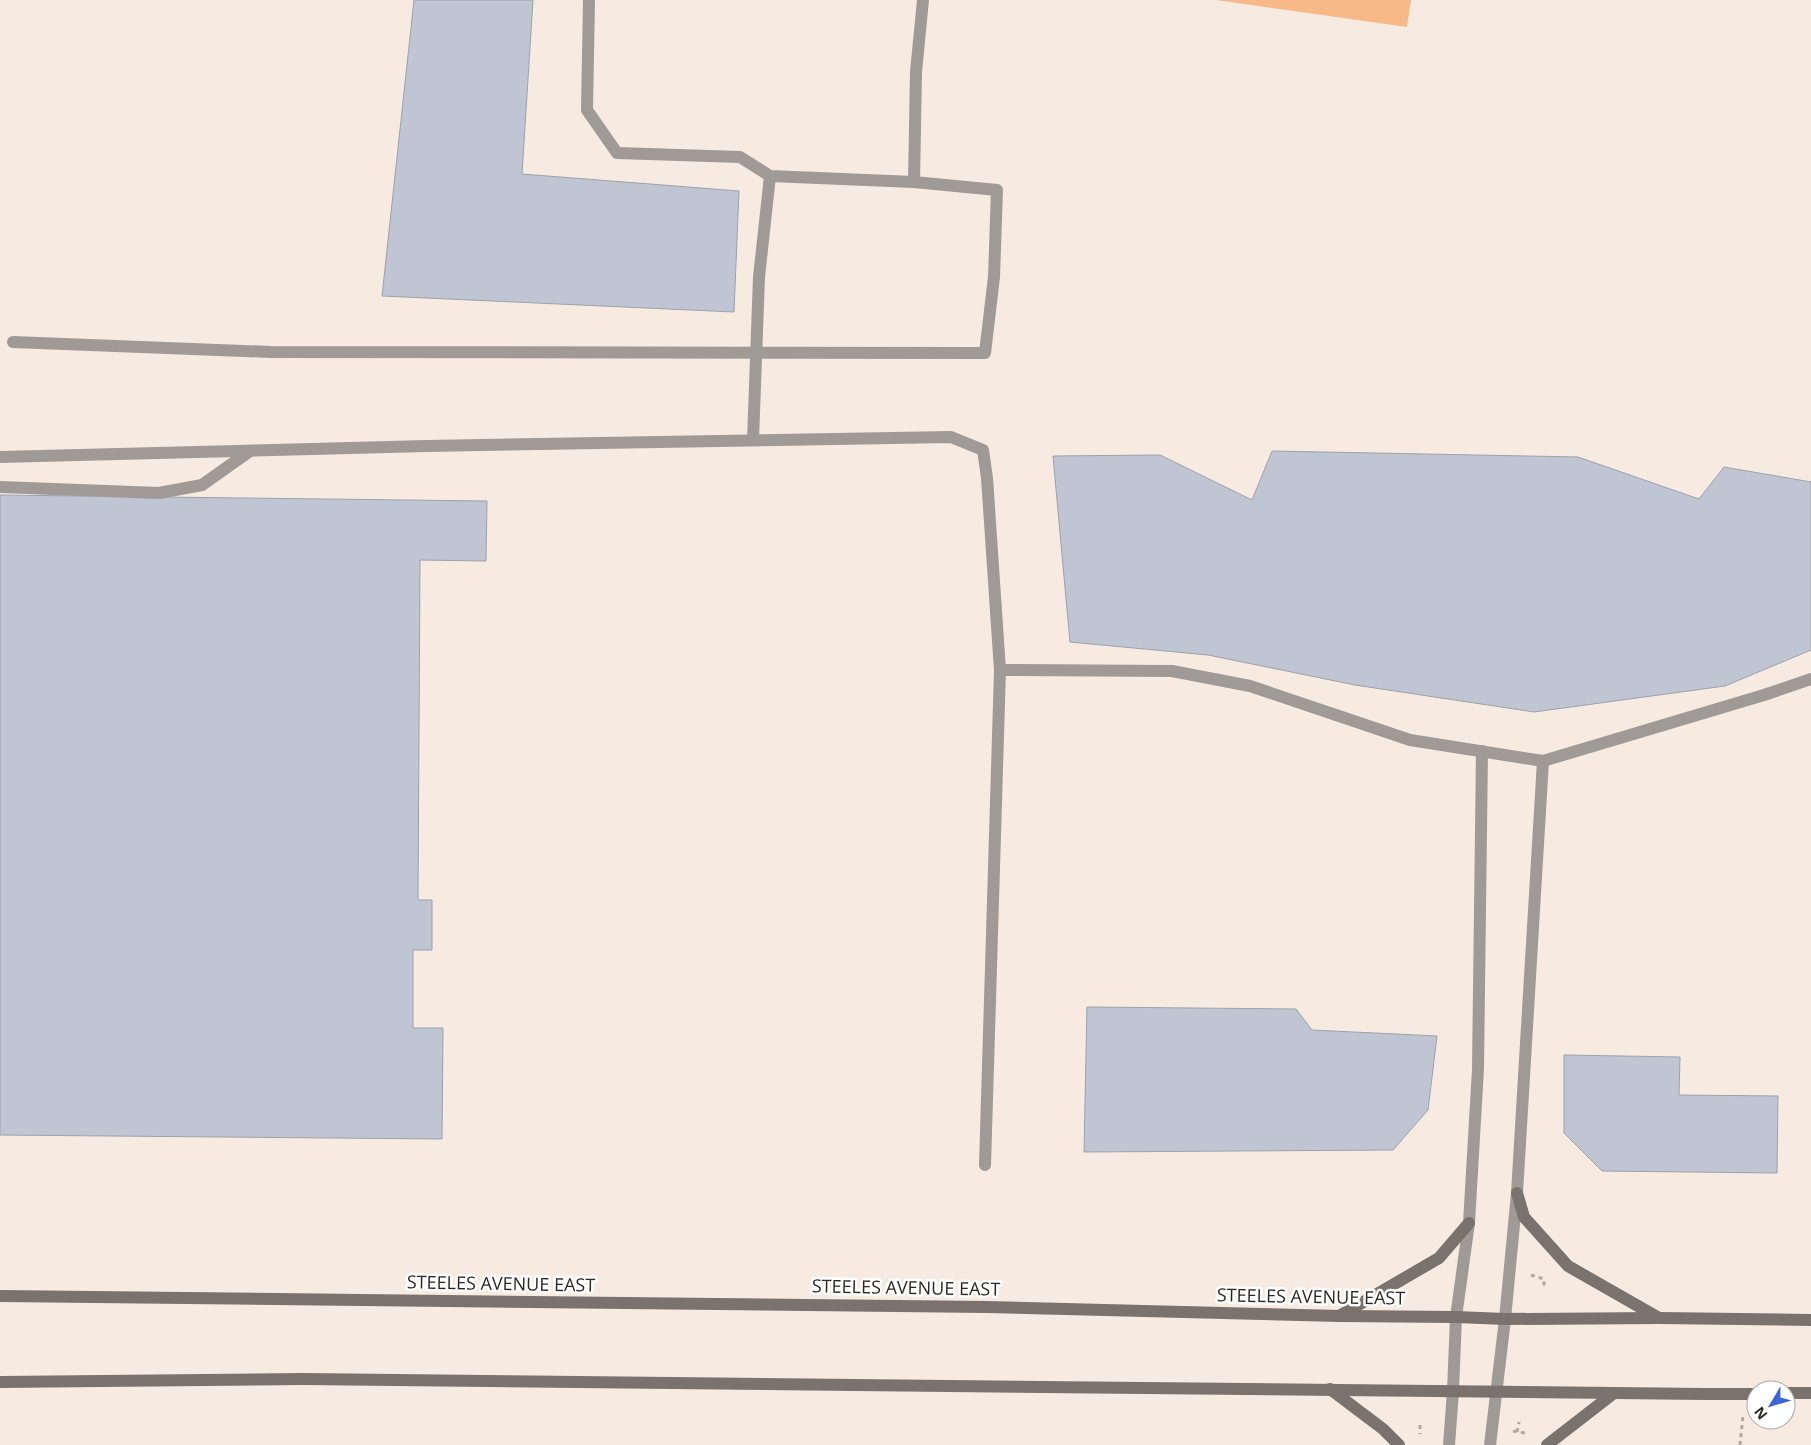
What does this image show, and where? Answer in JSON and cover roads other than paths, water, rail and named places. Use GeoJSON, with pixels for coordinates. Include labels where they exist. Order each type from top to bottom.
{"type":"FeatureCollection","features":[{"type":"Feature","properties":{"kind":"main road"},"geometry":{"type":"LineString","coordinates":[[1517,1193],[1524,1217],[1568,1266],[1658,1318]]}},
{"type":"Feature","properties":{"kind":"main road"},"geometry":{"type":"LineString","coordinates":[[1340,1316],[1439,1258],[1469,1223]]}},
{"type":"Feature","properties":{"kind":"main road","name":"STEELES AVENUE EAST"},"geometry":{"type":"LineString","coordinates":[[0,1296],[987,1306],[1340,1316],[1456,1316],[1505,1319],[1811,1320]]}},
{"type":"Feature","properties":{"kind":"main road"},"geometry":{"type":"LineString","coordinates":[[0,1382],[303,1379],[1746,1394]]}},
{"type":"Feature","properties":{"kind":"main road"},"geometry":{"type":"LineString","coordinates":[[1330,1389],[1383,1429],[1399,1445]]}},
{"type":"Feature","properties":{"kind":"main road"},"geometry":{"type":"LineString","coordinates":[[1547,1445],[1614,1393]]}},
{"type":"Feature","properties":{"kind":"main road"},"geometry":{"type":"LineString","coordinates":[[1796,1393],[1811,1393]]}},
{"type":"Feature","properties":{"kind":"street"},"geometry":{"type":"LineString","coordinates":[[13,342],[271,352],[985,354],[994,277],[997,190],[914,182],[770,176],[740,157],[617,154],[587,110],[589,0]]}},
{"type":"Feature","properties":{"kind":"street"},"geometry":{"type":"LineString","coordinates":[[914,182],[916,72],[924,0]]}},
{"type":"Feature","properties":{"kind":"street"},"geometry":{"type":"LineString","coordinates":[[752,440],[759,277],[770,176]]}},
{"type":"Feature","properties":{"kind":"street"},"geometry":{"type":"LineString","coordinates":[[0,457],[250,450],[952,437],[983,450],[987,478],[1000,670],[985,1165]]}},
{"type":"Feature","properties":{"kind":"street"},"geometry":{"type":"LineString","coordinates":[[0,487],[159,493],[202,485],[250,450]]}},
{"type":"Feature","properties":{"kind":"street"},"geometry":{"type":"LineString","coordinates":[[1000,670],[1172,671],[1250,686],[1410,740],[1543,761],[1764,695],[1811,679]]}},
{"type":"Feature","properties":{"kind":"street"},"geometry":{"type":"LineString","coordinates":[[1449,1445],[1456,1316],[1469,1223],[1478,1069],[1482,751]]}},
{"type":"Feature","properties":{"kind":"street"},"geometry":{"type":"LineString","coordinates":[[1490,1445],[1517,1193],[1543,761]]}}]}
